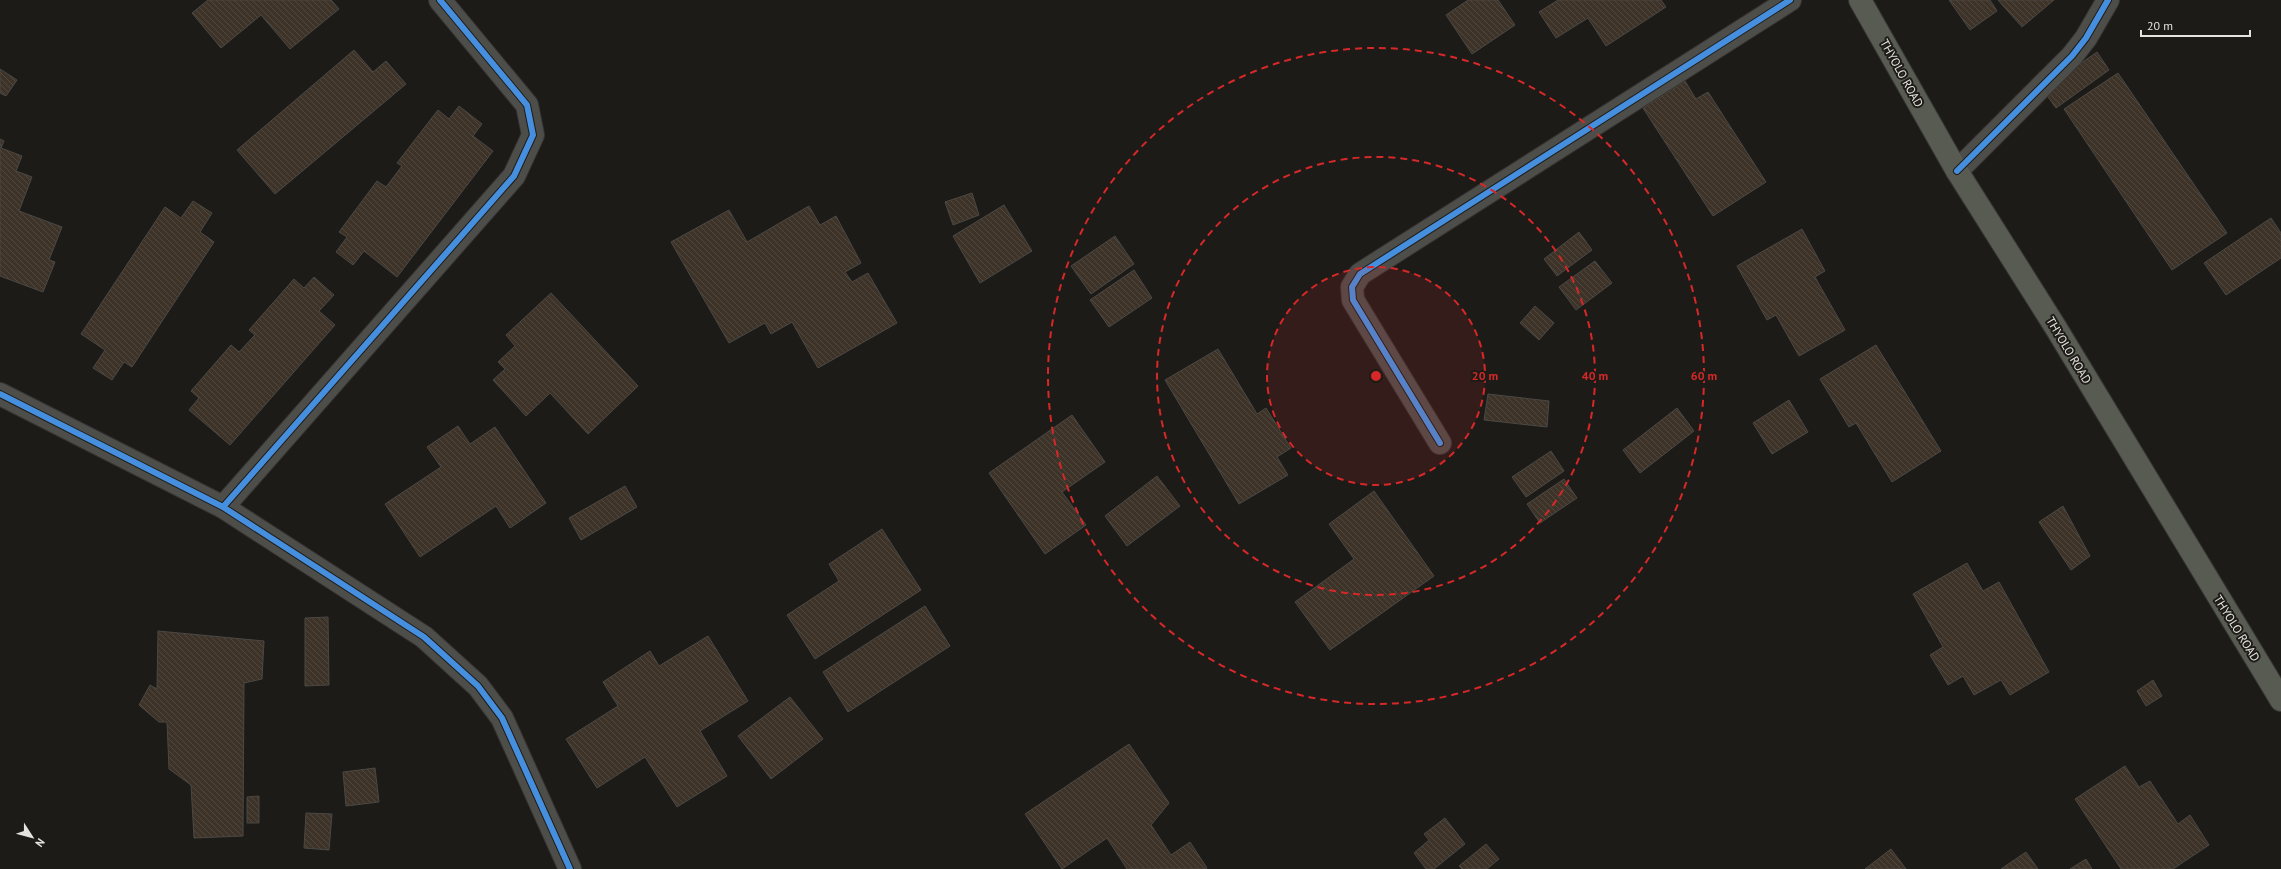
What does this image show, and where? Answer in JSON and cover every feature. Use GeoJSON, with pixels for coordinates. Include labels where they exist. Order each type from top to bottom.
{"type":"FeatureCollection","features":[{"type":"Feature","properties":{"kind":"highway","name":"THYOLO ROAD"},"geometry":{"type":"LineString","coordinates":[[1860,0],[1957,171],[2056,328],[2281,700]]}},
{"type":"Feature","properties":{"kind":"street"},"geometry":{"type":"LineString","coordinates":[[222,508],[514,176],[533,135],[527,105],[440,0]]}},
{"type":"Feature","properties":{"kind":"street"},"geometry":{"type":"LineString","coordinates":[[1440,443],[1353,300],[1352,287],[1360,274],[1790,0]]}},
{"type":"Feature","properties":{"kind":"street"},"geometry":{"type":"LineString","coordinates":[[1957,171],[2072,56],[2086,38],[2108,0]]}},
{"type":"Feature","properties":{"kind":"street"},"geometry":{"type":"LineString","coordinates":[[0,394],[222,508],[424,637],[478,686],[502,718],[570,869]]}},
{"type":"Feature","properties":{"kind":"building"},"geometry":{"type":"Polygon","coordinates":[[[208,0],[331,0],[339,9],[290,49],[261,15],[221,48],[192,13],[208,0]]]}},
{"type":"Feature","properties":{"kind":"building"},"geometry":{"type":"Polygon","coordinates":[[[1468,0],[1498,0],[1515,25],[1472,54],[1446,15],[1468,0]]]}},
{"type":"Feature","properties":{"kind":"building"},"geometry":{"type":"Polygon","coordinates":[[[1558,0],[1661,0],[1666,7],[1606,46],[1588,18],[1556,38],[1539,12],[1558,0]]]}},
{"type":"Feature","properties":{"kind":"building"},"geometry":{"type":"Polygon","coordinates":[[[1949,0],[1990,0],[1997,11],[1970,30],[1949,0]]]}},
{"type":"Feature","properties":{"kind":"building"},"geometry":{"type":"Polygon","coordinates":[[[1998,0],[2054,0],[2022,27],[1998,0]]]}},
{"type":"Feature","properties":{"kind":"building"},"geometry":{"type":"Polygon","coordinates":[[[354,50],[373,72],[386,61],[406,84],[275,194],[237,150],[354,50]]]}},
{"type":"Feature","properties":{"kind":"building"},"geometry":{"type":"Polygon","coordinates":[[[2097,52],[2109,70],[2056,108],[2043,90],[2097,52]]]}},
{"type":"Feature","properties":{"kind":"building"},"geometry":{"type":"Polygon","coordinates":[[[0,69],[17,80],[6,96],[0,93],[0,69]]]}},
{"type":"Feature","properties":{"kind":"building"},"geometry":{"type":"Polygon","coordinates":[[[2118,73],[2227,233],[2172,270],[2064,109],[2118,73]]]}},
{"type":"Feature","properties":{"kind":"building"},"geometry":{"type":"Polygon","coordinates":[[[1685,81],[1696,99],[1708,92],[1766,182],[1713,216],[1643,108],[1685,81]]]}},
{"type":"Feature","properties":{"kind":"building"},"geometry":{"type":"Polygon","coordinates":[[[459,106],[482,124],[473,136],[493,151],[397,277],[364,251],[353,265],[336,252],[347,237],[339,232],[377,181],[386,187],[402,166],[397,163],[438,110],[449,119],[459,106]]]}},
{"type":"Feature","properties":{"kind":"building"},"geometry":{"type":"Polygon","coordinates":[[[0,139],[4,141],[1,148],[22,156],[16,171],[32,177],[19,211],[62,227],[49,260],[55,262],[43,292],[0,276],[0,139]]]}},
{"type":"Feature","properties":{"kind":"building"},"geometry":{"type":"Polygon","coordinates":[[[972,193],[979,215],[953,225],[945,202],[972,193]]]}},
{"type":"Feature","properties":{"kind":"building"},"geometry":{"type":"Polygon","coordinates":[[[193,201],[212,213],[200,232],[214,242],[132,367],[124,362],[112,380],[93,368],[105,350],[81,334],[165,207],[181,218],[193,201]]]}},
{"type":"Feature","properties":{"kind":"building"},"geometry":{"type":"Polygon","coordinates":[[[1004,205],[1032,251],[980,283],[953,236],[1004,205]]]}},
{"type":"Feature","properties":{"kind":"building"},"geometry":{"type":"Polygon","coordinates":[[[809,206],[820,225],[836,216],[861,263],[845,272],[852,282],[868,273],[897,323],[818,368],[792,322],[771,334],[765,323],[729,343],[671,242],[729,210],[747,242],[809,206]]]}},
{"type":"Feature","properties":{"kind":"building"},"geometry":{"type":"Polygon","coordinates":[[[2271,218],[2281,233],[2281,258],[2226,295],[2204,263],[2271,218]]]}},
{"type":"Feature","properties":{"kind":"building"},"geometry":{"type":"Polygon","coordinates":[[[1802,229],[1825,271],[1815,277],[1845,330],[1799,356],[1776,315],[1767,320],[1737,266],[1802,229]]]}},
{"type":"Feature","properties":{"kind":"building"},"geometry":{"type":"Polygon","coordinates":[[[1579,232],[1592,250],[1557,276],[1544,259],[1579,232]]]}},
{"type":"Feature","properties":{"kind":"building"},"geometry":{"type":"Polygon","coordinates":[[[1115,236],[1134,264],[1091,294],[1071,266],[1115,236]]]}},
{"type":"Feature","properties":{"kind":"building"},"geometry":{"type":"Polygon","coordinates":[[[1595,261],[1612,283],[1576,310],[1559,287],[1595,261]]]}},
{"type":"Feature","properties":{"kind":"building"},"geometry":{"type":"Polygon","coordinates":[[[1134,270],[1152,298],[1109,327],[1090,300],[1134,270]]]}},
{"type":"Feature","properties":{"kind":"building"},"geometry":{"type":"Polygon","coordinates":[[[314,277],[334,295],[319,311],[335,325],[230,445],[189,410],[199,398],[191,391],[231,345],[239,352],[255,335],[249,330],[294,279],[304,288],[314,277]]]}},
{"type":"Feature","properties":{"kind":"building"},"geometry":{"type":"Polygon","coordinates":[[[551,293],[638,386],[588,434],[550,393],[526,416],[493,380],[505,369],[498,362],[515,346],[506,335],[551,293]]]}},
{"type":"Feature","properties":{"kind":"building"},"geometry":{"type":"Polygon","coordinates":[[[1535,306],[1554,323],[1539,340],[1520,323],[1535,306]]]}},
{"type":"Feature","properties":{"kind":"building"},"geometry":{"type":"Polygon","coordinates":[[[1876,345],[1941,451],[1892,482],[1856,423],[1849,427],[1820,379],[1876,345]]]}},
{"type":"Feature","properties":{"kind":"building"},"geometry":{"type":"Polygon","coordinates":[[[1218,349],[1257,414],[1266,408],[1291,448],[1277,457],[1288,475],[1239,504],[1165,380],[1218,349]]]}},
{"type":"Feature","properties":{"kind":"building"},"geometry":{"type":"Polygon","coordinates":[[[1488,394],[1549,401],[1547,427],[1484,420],[1488,394]]]}},
{"type":"Feature","properties":{"kind":"building"},"geometry":{"type":"Polygon","coordinates":[[[1789,400],[1808,432],[1772,454],[1753,423],[1789,400]]]}},
{"type":"Feature","properties":{"kind":"building"},"geometry":{"type":"Polygon","coordinates":[[[1677,408],[1694,431],[1640,473],[1623,450],[1677,408]]]}},
{"type":"Feature","properties":{"kind":"building"},"geometry":{"type":"Polygon","coordinates":[[[1072,415],[1105,462],[1062,492],[1086,525],[1045,554],[989,473],[1072,415]]]}},
{"type":"Feature","properties":{"kind":"building"},"geometry":{"type":"Polygon","coordinates":[[[458,426],[470,444],[495,427],[546,503],[510,528],[496,506],[420,557],[385,504],[441,467],[427,447],[458,426]]]}},
{"type":"Feature","properties":{"kind":"building"},"geometry":{"type":"Polygon","coordinates":[[[1551,451],[1564,471],[1526,497],[1512,477],[1551,451]]]}},
{"type":"Feature","properties":{"kind":"building"},"geometry":{"type":"Polygon","coordinates":[[[1157,476],[1180,506],[1127,546],[1105,516],[1157,476]]]}},
{"type":"Feature","properties":{"kind":"building"},"geometry":{"type":"Polygon","coordinates":[[[1564,479],[1577,498],[1540,523],[1527,504],[1564,479]]]}},
{"type":"Feature","properties":{"kind":"building"},"geometry":{"type":"Polygon","coordinates":[[[625,486],[637,507],[581,540],[569,518],[625,486]]]}},
{"type":"Feature","properties":{"kind":"building"},"geometry":{"type":"Polygon","coordinates":[[[1374,491],[1434,576],[1330,650],[1295,602],[1354,559],[1329,524],[1374,491]]]}},
{"type":"Feature","properties":{"kind":"building"},"geometry":{"type":"Polygon","coordinates":[[[2063,506],[2090,556],[2071,570],[2039,522],[2063,506]]]}},
{"type":"Feature","properties":{"kind":"building"},"geometry":{"type":"Polygon","coordinates":[[[882,529],[921,590],[815,659],[787,615],[839,581],[829,564],[882,529]]]}},
{"type":"Feature","properties":{"kind":"building"},"geometry":{"type":"Polygon","coordinates":[[[1967,563],[1983,591],[1999,582],[2049,672],[2010,695],[2001,680],[1974,695],[1963,676],[1948,685],[1930,655],[1943,647],[1913,594],[1967,563]]]}},
{"type":"Feature","properties":{"kind":"building"},"geometry":{"type":"Polygon","coordinates":[[[925,606],[950,646],[848,712],[823,672],[925,606]]]}},
{"type":"Feature","properties":{"kind":"building"},"geometry":{"type":"Polygon","coordinates":[[[328,617],[329,685],[305,686],[305,618],[328,617]]]}},
{"type":"Feature","properties":{"kind":"building"},"geometry":{"type":"Polygon","coordinates":[[[158,631],[264,641],[262,679],[244,683],[243,836],[194,838],[191,785],[169,769],[167,722],[159,722],[139,705],[150,685],[157,689],[158,631]]]}},
{"type":"Feature","properties":{"kind":"building"},"geometry":{"type":"Polygon","coordinates":[[[708,636],[748,701],[700,731],[727,776],[677,807],[645,757],[597,788],[566,739],[618,706],[603,682],[650,651],[659,666],[708,636]]]}},
{"type":"Feature","properties":{"kind":"building"},"geometry":{"type":"Polygon","coordinates":[[[2153,680],[2162,696],[2146,706],[2137,691],[2153,680]]]}},
{"type":"Feature","properties":{"kind":"building"},"geometry":{"type":"Polygon","coordinates":[[[790,697],[823,739],[771,779],[738,736],[790,697]]]}},
{"type":"Feature","properties":{"kind":"building"},"geometry":{"type":"Polygon","coordinates":[[[1129,744],[1169,803],[1151,825],[1171,855],[1190,842],[1207,868],[1206,869],[1127,869],[1107,838],[1062,869],[1025,814],[1129,744]]]}},
{"type":"Feature","properties":{"kind":"building"},"geometry":{"type":"Polygon","coordinates":[[[2125,766],[2139,787],[2150,781],[2178,824],[2190,815],[2209,845],[2173,869],[2121,869],[2075,799],[2125,766]]]}},
{"type":"Feature","properties":{"kind":"building"},"geometry":{"type":"Polygon","coordinates":[[[375,768],[379,802],[346,806],[343,772],[375,768]]]}},
{"type":"Feature","properties":{"kind":"building"},"geometry":{"type":"Polygon","coordinates":[[[259,796],[259,823],[247,823],[247,797],[259,796]]]}},
{"type":"Feature","properties":{"kind":"building"},"geometry":{"type":"Polygon","coordinates":[[[306,813],[332,814],[329,850],[304,848],[306,813]]]}},
{"type":"Feature","properties":{"kind":"building"},"geometry":{"type":"Polygon","coordinates":[[[1445,818],[1465,844],[1434,869],[1426,869],[1414,853],[1429,840],[1424,834],[1445,818]]]}},
{"type":"Feature","properties":{"kind":"building"},"geometry":{"type":"Polygon","coordinates":[[[1486,844],[1499,859],[1487,869],[1462,869],[1459,866],[1486,844]]]}},
{"type":"Feature","properties":{"kind":"building"},"geometry":{"type":"Polygon","coordinates":[[[1891,849],[1906,869],[1865,869],[1891,849]]]}},
{"type":"Feature","properties":{"kind":"building"},"geometry":{"type":"Polygon","coordinates":[[[2026,852],[2038,869],[2001,869],[2026,852]]]}},
{"type":"Feature","properties":{"kind":"building"},"geometry":{"type":"Polygon","coordinates":[[[2086,859],[2092,869],[2070,869],[2086,859]]]}},
{"type":"Feature","properties":{"kind":"cycle path"},"geometry":{"type":"LineString","coordinates":[[223,507],[514,176],[533,135],[527,105],[440,0]]}},
{"type":"Feature","properties":{"kind":"cycle path"},"geometry":{"type":"LineString","coordinates":[[1440,443],[1353,300],[1352,287],[1360,274],[1790,0]]}},
{"type":"Feature","properties":{"kind":"cycle path"},"geometry":{"type":"LineString","coordinates":[[1957,171],[2072,56],[2086,38],[2108,0]]}},
{"type":"Feature","properties":{"kind":"cycle path"},"geometry":{"type":"LineString","coordinates":[[0,394],[223,507],[424,637],[478,686],[502,718],[570,869]]}}]}
